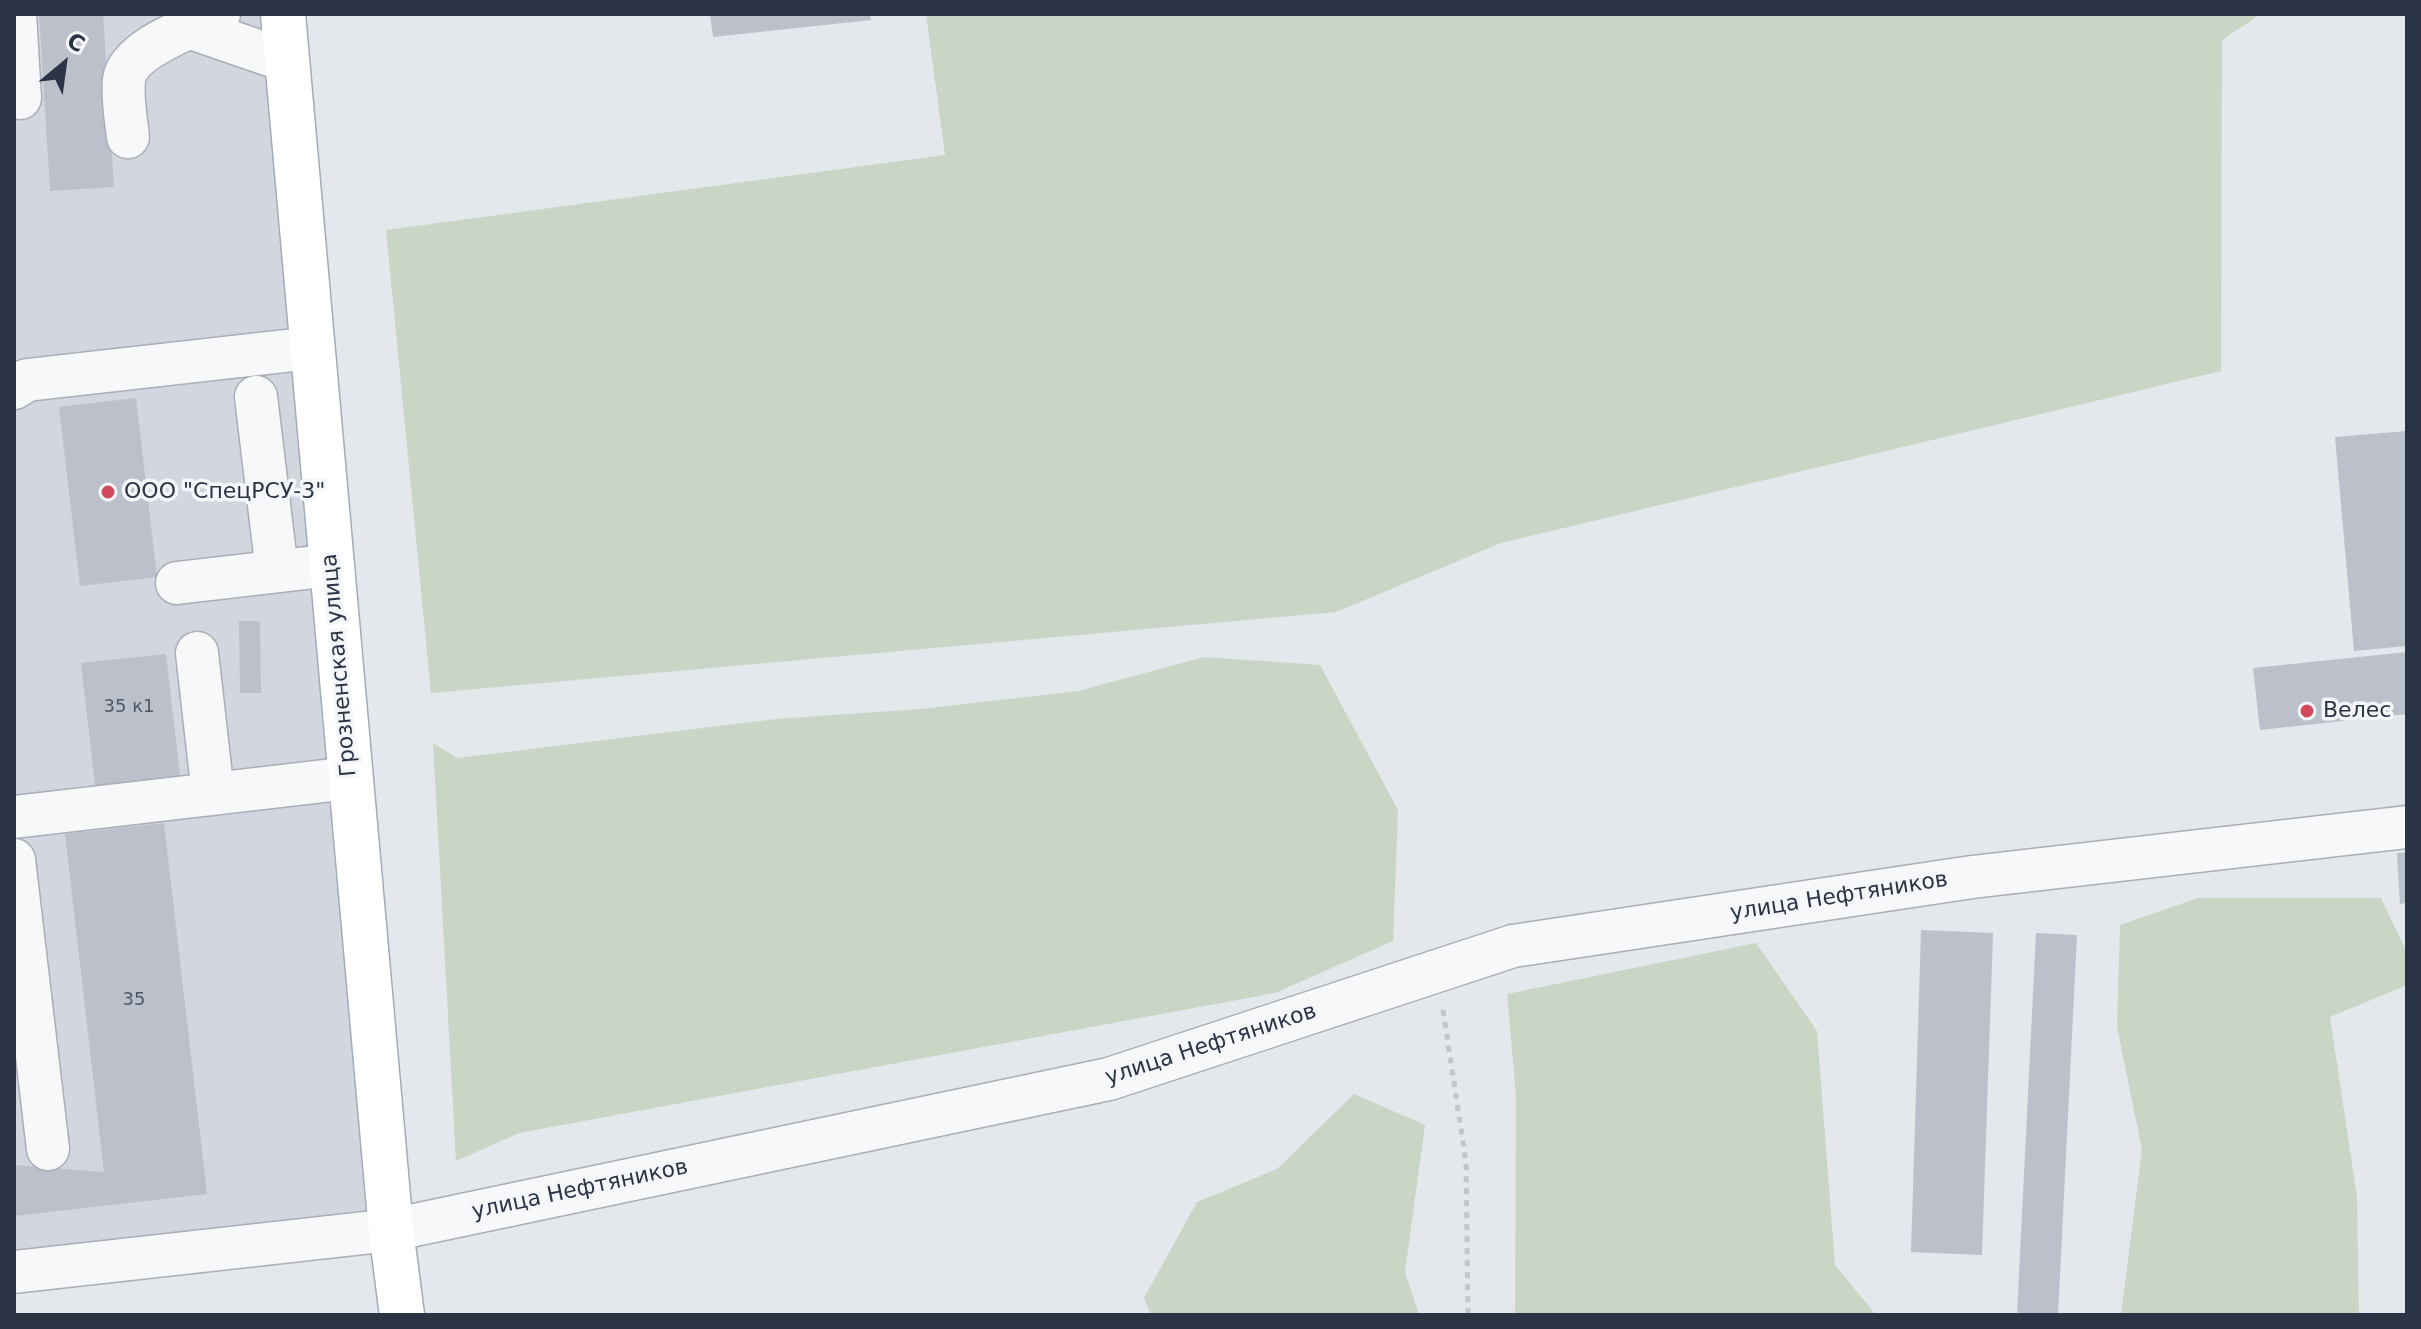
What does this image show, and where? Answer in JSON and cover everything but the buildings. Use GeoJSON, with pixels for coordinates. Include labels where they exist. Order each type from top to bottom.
{"type":"FeatureCollection","features":[{"type":"Feature","properties":{"kind":"main road","name":"Грозненская улица"},"geometry":{"type":"LineString","coordinates":[[283,14],[391,1230],[402,1315]]}},
{"type":"Feature","properties":{"kind":"street"},"geometry":{"type":"LineString","coordinates":[[15,14],[20,98]]}},
{"type":"Feature","properties":{"kind":"street"},"geometry":{"type":"LineString","coordinates":[[128,137],[124,79],[129,67],[145,50],[205,21],[287,61]]}},
{"type":"Feature","properties":{"kind":"street"},"geometry":{"type":"LineString","coordinates":[[14,388],[27,380],[312,348]]}},
{"type":"Feature","properties":{"kind":"street"},"geometry":{"type":"LineString","coordinates":[[256,397],[277,571]]}},
{"type":"Feature","properties":{"kind":"street"},"geometry":{"type":"LineString","coordinates":[[264,465],[322,458]]}},
{"type":"Feature","properties":{"kind":"street"},"geometry":{"type":"LineString","coordinates":[[177,583],[332,565]]}},
{"type":"Feature","properties":{"kind":"street"},"geometry":{"type":"LineString","coordinates":[[197,653],[213,794]]}},
{"type":"Feature","properties":{"kind":"street"},"geometry":{"type":"LineString","coordinates":[[14,817],[350,778]]}},
{"type":"Feature","properties":{"kind":"street","name":"улица Нефтяников"},"geometry":{"type":"LineString","coordinates":[[14,1272],[391,1230],[1109,1079],[1513,946],[1957,879],[2407,827]]}},
{"type":"Feature","properties":{"kind":"street"},"geometry":{"type":"LineString","coordinates":[[14,860],[48,1149]]}},
{"type":"Feature","properties":{"kind":"path"},"geometry":{"type":"LineString","coordinates":[[1437,971],[1466,1162],[1468,1315]]}},
{"type":"Feature","properties":{"kind":"shaded area"},"geometry":{"type":"Polygon","coordinates":[[[14,14],[264,14],[380,1215],[14,1250],[14,14]]]}},
{"type":"Feature","properties":{"kind":"green space"},"geometry":{"type":"Polygon","coordinates":[[[926,14],[2261,14],[2222,40],[2221,371],[1501,543],[1336,612],[431,693],[386,230],[945,155],[926,14]]]}},
{"type":"Feature","properties":{"kind":"green space"},"geometry":{"type":"Polygon","coordinates":[[[1204,657],[1320,665],[1398,810],[1393,941],[1275,993],[519,1133],[456,1161],[433,743],[457,758],[776,719],[921,709],[1078,691],[1204,657]]]}},
{"type":"Feature","properties":{"kind":"green space"},"geometry":{"type":"Polygon","coordinates":[[[2198,898],[2381,898],[2407,953],[2407,985],[2330,1017],[2357,1197],[2359,1315],[2121,1315],[2142,1150],[2117,1027],[2120,925],[2198,898]]]}},
{"type":"Feature","properties":{"kind":"green space"},"geometry":{"type":"Polygon","coordinates":[[[1756,943],[1817,1031],[1835,1265],[1876,1315],[1515,1315],[1516,1095],[1507,994],[1756,943]]]}},
{"type":"Feature","properties":{"kind":"green space"},"geometry":{"type":"Polygon","coordinates":[[[1354,1094],[1425,1125],[1405,1272],[1419,1315],[1151,1315],[1144,1298],[1197,1202],[1277,1169],[1354,1094]]]}},
{"type":"Feature","properties":{"kind":"place","name":"ООО \"СпецРСУ-3\""},"geometry":{"type":"Point","coordinates":[108,492]}},
{"type":"Feature","properties":{"kind":"place","name":"Велес"},"geometry":{"type":"Point","coordinates":[2307,711]}}]}
